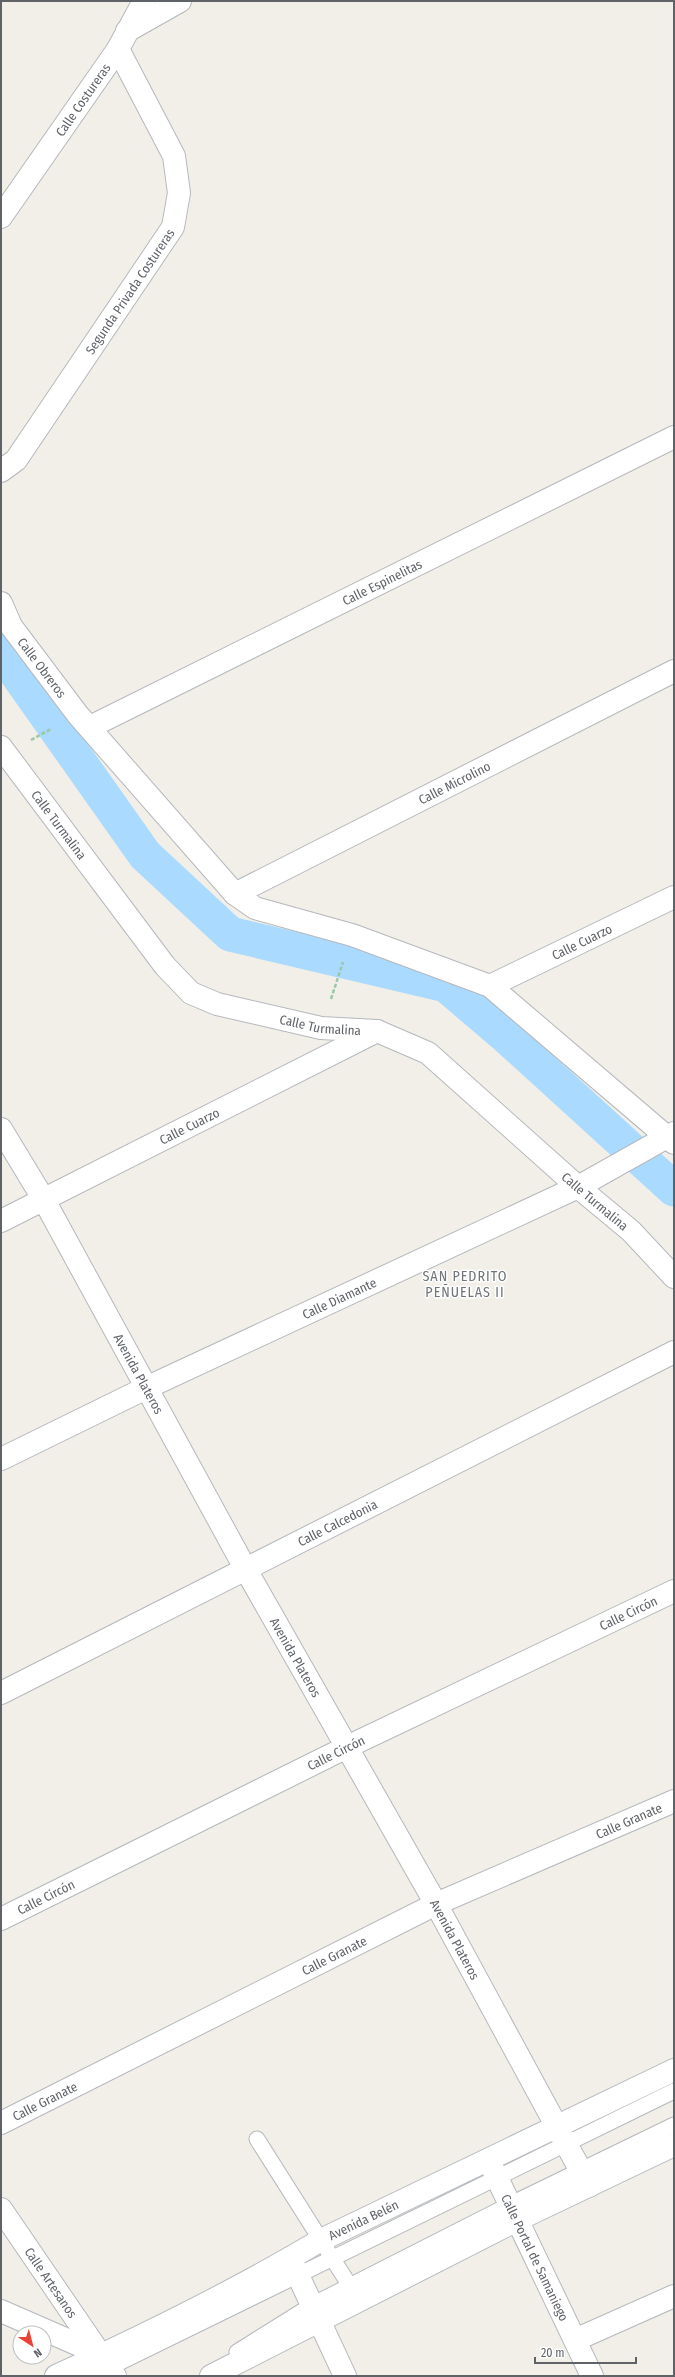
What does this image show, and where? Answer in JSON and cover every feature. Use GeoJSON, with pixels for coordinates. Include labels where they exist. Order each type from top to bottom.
{"type":"FeatureCollection","features":[{"type":"Feature","properties":{"kind":"street"},"geometry":{"type":"LineString","coordinates":[[122,40],[144,1]]}},
{"type":"Feature","properties":{"kind":"street","name":"Calle Costureras"},"geometry":{"type":"LineString","coordinates":[[1,217],[122,40],[180,1]]}},
{"type":"Feature","properties":{"kind":"street","name":"Segunda Privada Costureras"},"geometry":{"type":"LineString","coordinates":[[1,471],[16,460],[173,227],[179,192],[174,156],[122,40]]}},
{"type":"Feature","properties":{"kind":"street","name":"Calle Espinelitas"},"geometry":{"type":"LineString","coordinates":[[90,727],[674,437]]}},
{"type":"Feature","properties":{"kind":"street","name":"Calle Obreros"},"geometry":{"type":"LineString","coordinates":[[1,603],[11,626],[90,727]]}},
{"type":"Feature","properties":{"kind":"street","name":"Calle Microlino"},"geometry":{"type":"LineString","coordinates":[[235,894],[674,671]]}},
{"type":"Feature","properties":{"kind":"street"},"geometry":{"type":"LineString","coordinates":[[90,727],[235,894],[255,908],[352,935],[490,986],[672,1138]]}},
{"type":"Feature","properties":{"kind":"street","name":"Calle Turmalina"},"geometry":{"type":"LineString","coordinates":[[1,747],[165,966],[190,993],[217,1004],[320,1028],[377,1031],[428,1053],[578,1187],[631,1231],[674,1277]]}},
{"type":"Feature","properties":{"kind":"street","name":"Calle Cuarzo"},"geometry":{"type":"LineString","coordinates":[[490,986],[674,897]]}},
{"type":"Feature","properties":{"kind":"street","name":"Calle Cuarzo"},"geometry":{"type":"LineString","coordinates":[[1,1221],[377,1031]]}},
{"type":"Feature","properties":{"kind":"street","name":"Avenida Plateros"},"geometry":{"type":"LineString","coordinates":[[1,1129],[44,1200],[245,1568],[436,1904],[585,2178]]}},
{"type":"Feature","properties":{"kind":"street","name":"Calle Diamante"},"geometry":{"type":"LineString","coordinates":[[1,1459],[146,1388],[578,1187],[639,1153],[672,1138]]}},
{"type":"Feature","properties":{"kind":"street","name":"Calle Calcedonia"},"geometry":{"type":"LineString","coordinates":[[1,1693],[245,1568],[674,1352]]}},
{"type":"Feature","properties":{"kind":"street","name":"Calle Circón"},"geometry":{"type":"LineString","coordinates":[[1,1919],[347,1747],[674,1591]]}},
{"type":"Feature","properties":{"kind":"street","name":"Calle Granate"},"geometry":{"type":"LineString","coordinates":[[1,2123],[436,1904],[674,1801]]}},
{"type":"Feature","properties":{"kind":"street","name":"Avenida Belén"},"geometry":{"type":"LineString","coordinates":[[56,2376],[105,2368],[326,2248],[492,2169],[561,2134],[674,2070]]}},
{"type":"Feature","properties":{"kind":"street"},"geometry":{"type":"LineString","coordinates":[[211,2376],[316,2312],[513,2212],[585,2178],[674,2145]]}},
{"type":"Feature","properties":{"kind":"street","name":"Calle Portal de Samaniego"},"geometry":{"type":"LineString","coordinates":[[492,2169],[592,2376]]}},
{"type":"Feature","properties":{"kind":"street","name":"Calle Artesanos"},"geometry":{"type":"LineString","coordinates":[[1,2209],[105,2368]]}},
{"type":"Feature","properties":{"kind":"street"},"geometry":{"type":"LineString","coordinates":[[294,2266],[345,2376]]}},
{"type":"Feature","properties":{"kind":"street"},"geometry":{"type":"LineString","coordinates":[[575,2340],[674,2296]]}},
{"type":"Feature","properties":{"kind":"street"},"geometry":{"type":"LineString","coordinates":[[1,2311],[105,2368]]}},
{"type":"Feature","properties":{"kind":"lane"},"geometry":{"type":"LineString","coordinates":[[561,2134],[674,2091]]}},
{"type":"Feature","properties":{"kind":"lane"},"geometry":{"type":"LineString","coordinates":[[585,2178],[674,2125]]}},
{"type":"Feature","properties":{"kind":"lane"},"geometry":{"type":"LineString","coordinates":[[257,2139],[354,2293]]}},
{"type":"Feature","properties":{"kind":"lane"},"geometry":{"type":"LineString","coordinates":[[105,2368],[147,2349],[294,2266]]}},
{"type":"Feature","properties":{"kind":"lane"},"geometry":{"type":"LineString","coordinates":[[199,2376],[316,2312]]}},
{"type":"Feature","properties":{"kind":"path"},"geometry":{"type":"LineString","coordinates":[[29,741],[55,727]]}},
{"type":"Feature","properties":{"kind":"path"},"geometry":{"type":"LineString","coordinates":[[329,1005],[345,956]]}},
{"type":"Feature","properties":{"kind":"waterway"},"geometry":{"type":"LineString","coordinates":[[1,651],[145,855],[230,934],[446,985],[507,1037],[674,1189]]}},
{"type":"Feature","properties":{"kind":"district","name":"SAN PEDRITO PEÑUELAS II"},"geometry":{"type":"Point","coordinates":[465,1284]}}]}
